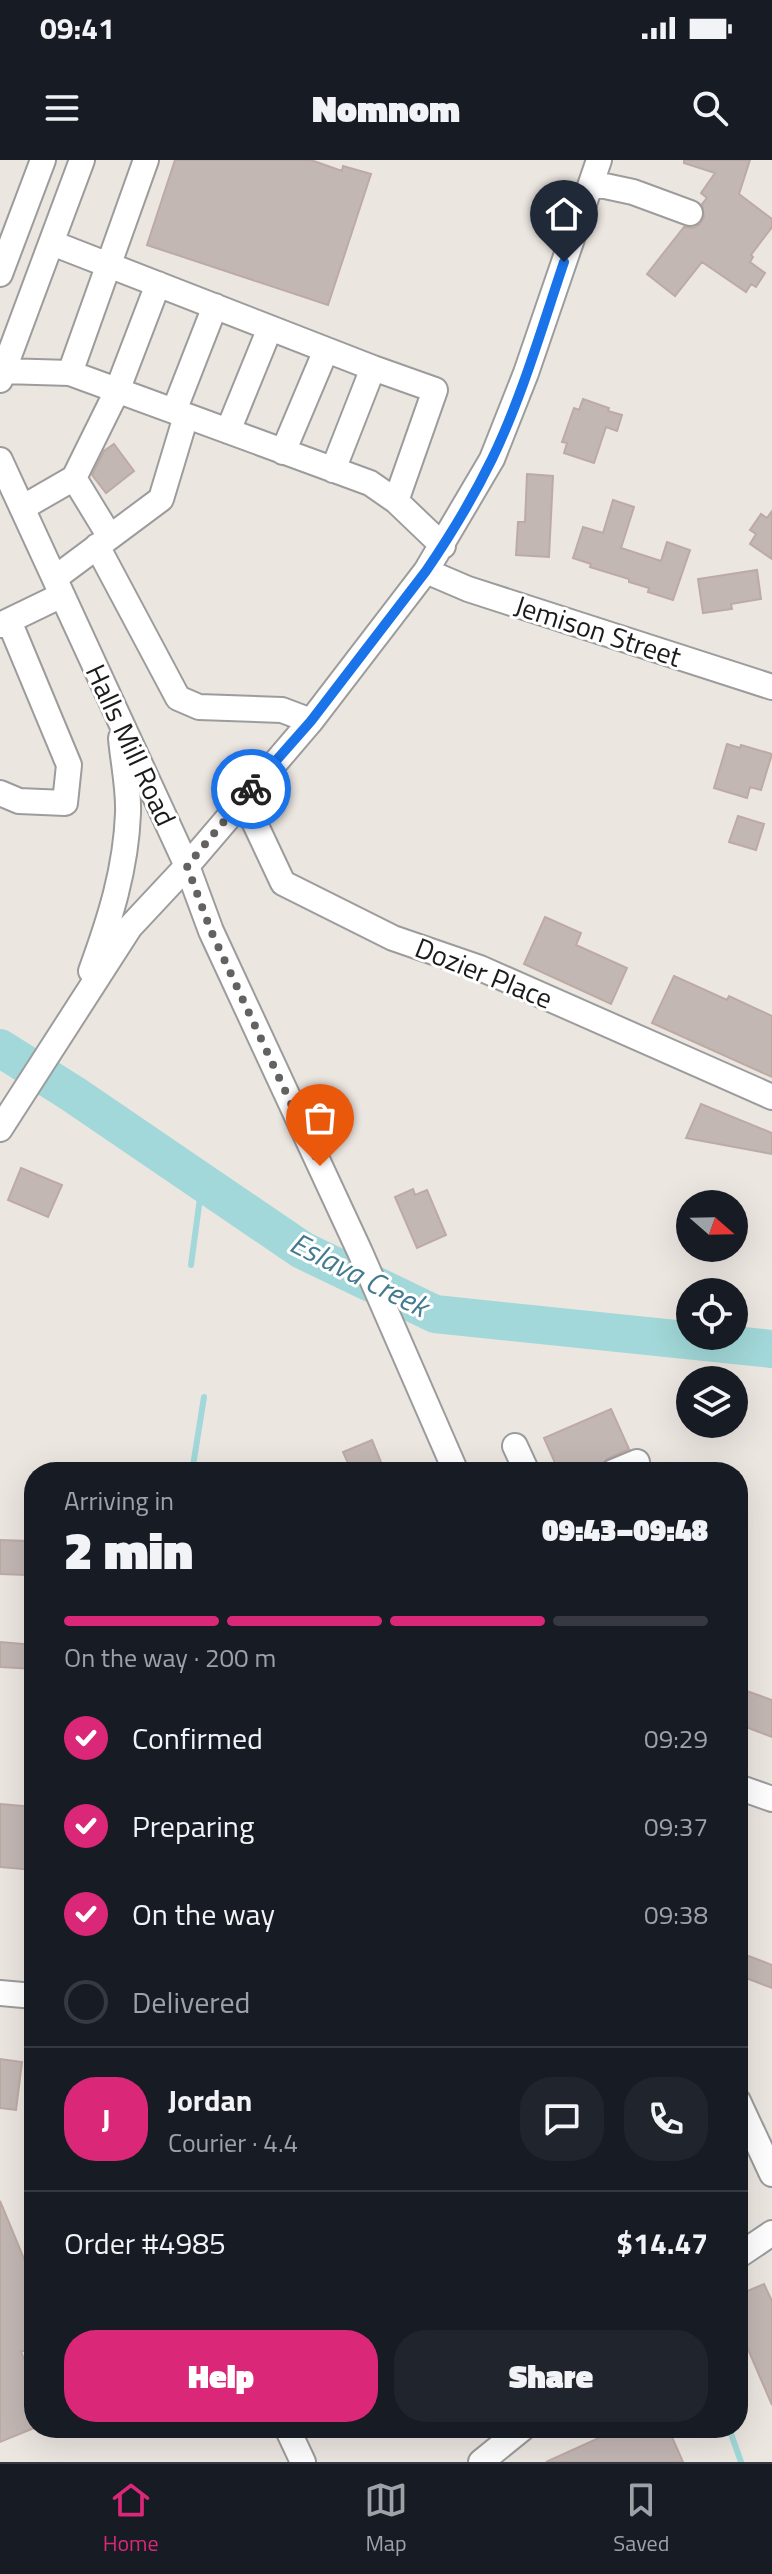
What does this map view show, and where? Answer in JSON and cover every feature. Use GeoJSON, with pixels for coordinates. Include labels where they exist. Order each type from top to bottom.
{"type":"FeatureCollection","features":[{"type":"Feature","properties":{"kind":"street"},"geometry":{"type":"LineString","coordinates":[[0,274],[43,160]]}},
{"type":"Feature","properties":{"kind":"street"},"geometry":{"type":"LineString","coordinates":[[82,160],[2,375],[70,373],[370,483],[396,501],[443,546]]}},
{"type":"Feature","properties":{"kind":"street"},"geometry":{"type":"LineString","coordinates":[[70,373],[146,160]]}},
{"type":"Feature","properties":{"kind":"street"},"geometry":{"type":"LineString","coordinates":[[1,1128],[130,927],[187,866],[311,721],[443,546],[492,459],[526,373],[599,160]]}},
{"type":"Feature","properties":{"kind":"street"},"geometry":{"type":"LineString","coordinates":[[591,183],[633,192],[690,213]]}},
{"type":"Feature","properties":{"kind":"street"},"geometry":{"type":"LineString","coordinates":[[52,243],[435,390],[396,501]]}},
{"type":"Feature","properties":{"kind":"street"},"geometry":{"type":"LineString","coordinates":[[22,508],[74,478],[117,391],[158,284]]}},
{"type":"Feature","properties":{"kind":"street"},"geometry":{"type":"LineString","coordinates":[[0,793],[19,801],[65,803],[69,765],[4,623],[58,586],[103,541],[161,499],[180,414],[215,306]]}},
{"type":"Feature","properties":{"kind":"street"},"geometry":{"type":"LineString","coordinates":[[228,431],[270,328]]}},
{"type":"Feature","properties":{"kind":"street"},"geometry":{"type":"LineString","coordinates":[[283,452],[326,350]]}},
{"type":"Feature","properties":{"kind":"street"},"geometry":{"type":"LineString","coordinates":[[333,470],[373,368]]}},
{"type":"Feature","properties":{"kind":"street","name":"Halls Mill Road"},"geometry":{"type":"LineString","coordinates":[[0,460],[187,866],[211,931],[360,1252],[452,1462]]}},
{"type":"Feature","properties":{"kind":"street"},"geometry":{"type":"LineString","coordinates":[[74,478],[178,698],[199,707],[282,710],[311,721]]}},
{"type":"Feature","properties":{"kind":"street","name":"Jemison Street"},"geometry":{"type":"LineString","coordinates":[[426,571],[468,589],[770,680]]}},
{"type":"Feature","properties":{"kind":"street"},"geometry":{"type":"LineString","coordinates":[[75,1015],[116,901],[124,861],[128,810],[119,720]]}},
{"type":"Feature","properties":{"kind":"street","name":"Dozier Place"},"geometry":{"type":"LineString","coordinates":[[243,798],[283,883],[393,938],[480,968],[772,1097]]}},
{"type":"Feature","properties":{"kind":"street"},"geometry":{"type":"LineString","coordinates":[[515,1446],[522,1462]]}},
{"type":"Feature","properties":{"kind":"street"},"geometry":{"type":"LineString","coordinates":[[748,1791],[772,1799]]}},
{"type":"Feature","properties":{"kind":"street"},"geometry":{"type":"LineString","coordinates":[[0,1993],[24,1995]]}},
{"type":"Feature","properties":{"kind":"street"},"geometry":{"type":"LineString","coordinates":[[748,2122],[772,2174]]}},
{"type":"Feature","properties":{"kind":"street"},"geometry":{"type":"LineString","coordinates":[[748,2249],[772,2233]]}},
{"type":"Feature","properties":{"kind":"street"},"geometry":{"type":"LineString","coordinates":[[292,2438],[303,2462]]}},
{"type":"Feature","properties":{"kind":"street"},"geometry":{"type":"LineString","coordinates":[[481,2462],[504,2445]]}},
{"type":"Feature","properties":{"kind":"building"},"geometry":{"type":"Polygon","coordinates":[[[175,160],[311,160],[342,171],[343,166],[371,174],[328,305],[147,245],[175,160]]]}},
{"type":"Feature","properties":{"kind":"building"},"geometry":{"type":"Polygon","coordinates":[[[684,160],[750,160],[739,194],[772,219],[772,227],[751,255],[750,262],[765,273],[756,287],[751,284],[746,292],[702,262],[675,296],[647,274],[684,227],[693,228],[704,217],[702,204],[707,198],[701,193],[715,173],[684,163],[684,160]]]}},
{"type":"Feature","properties":{"kind":"building"},"geometry":{"type":"Polygon","coordinates":[[[583,399],[622,415],[617,431],[606,427],[594,463],[564,453],[567,443],[562,442],[574,408],[579,410],[583,399]]]}},
{"type":"Feature","properties":{"kind":"building"},"geometry":{"type":"Polygon","coordinates":[[[114,444],[134,471],[106,493],[92,475],[104,451],[114,444]]]}},
{"type":"Feature","properties":{"kind":"building"},"geometry":{"type":"Polygon","coordinates":[[[527,474],[553,476],[549,557],[516,555],[518,522],[525,522],[527,474]]]}},
{"type":"Feature","properties":{"kind":"building"},"geometry":{"type":"Polygon","coordinates":[[[613,500],[634,507],[621,548],[661,561],[667,542],[690,550],[673,600],[573,558],[583,527],[603,533],[613,500]]]}},
{"type":"Feature","properties":{"kind":"building"},"geometry":{"type":"Polygon","coordinates":[[[772,511],[772,559],[750,544],[756,534],[750,530],[761,514],[767,518],[772,511]]]}},
{"type":"Feature","properties":{"kind":"building"},"geometry":{"type":"Polygon","coordinates":[[[757,570],[761,599],[731,604],[732,609],[703,613],[698,579],[757,570]]]}},
{"type":"Feature","properties":{"kind":"building"},"geometry":{"type":"Polygon","coordinates":[[[727,744],[772,754],[761,790],[750,787],[747,798],[714,788],[727,744]]]}},
{"type":"Feature","properties":{"kind":"building"},"geometry":{"type":"Polygon","coordinates":[[[738,816],[764,824],[756,850],[729,842],[738,816]]]}},
{"type":"Feature","properties":{"kind":"building"},"geometry":{"type":"Polygon","coordinates":[[[545,917],[581,933],[576,945],[627,968],[611,1004],[524,964],[545,917]]]}},
{"type":"Feature","properties":{"kind":"building"},"geometry":{"type":"Polygon","coordinates":[[[674,976],[772,1016],[772,1077],[652,1023],[674,976]]]}},
{"type":"Feature","properties":{"kind":"building"},"geometry":{"type":"Polygon","coordinates":[[[701,1104],[772,1133],[772,1154],[686,1138],[701,1104]]]}},
{"type":"Feature","properties":{"kind":"building"},"geometry":{"type":"Polygon","coordinates":[[[21,1168],[62,1185],[48,1217],[8,1200],[21,1168]]]}},
{"type":"Feature","properties":{"kind":"building"},"geometry":{"type":"Polygon","coordinates":[[[413,1189],[415,1195],[427,1190],[446,1235],[417,1248],[395,1197],[413,1189]]]}},
{"type":"Feature","properties":{"kind":"building"},"geometry":{"type":"Polygon","coordinates":[[[611,1409],[629,1449],[604,1462],[555,1462],[544,1438],[611,1409]]]}},
{"type":"Feature","properties":{"kind":"building"},"geometry":{"type":"Polygon","coordinates":[[[372,1440],[381,1462],[348,1462],[343,1452],[372,1440]]]}},
{"type":"Feature","properties":{"kind":"building"},"geometry":{"type":"Polygon","coordinates":[[[0,1540],[24,1541],[24,1575],[0,1574],[0,1540]]]}},
{"type":"Feature","properties":{"kind":"building"},"geometry":{"type":"Polygon","coordinates":[[[0,1642],[24,1644],[24,1668],[0,1667],[0,1642]]]}},
{"type":"Feature","properties":{"kind":"building"},"geometry":{"type":"Polygon","coordinates":[[[748,1692],[772,1700],[772,1737],[748,1728],[748,1692]]]}},
{"type":"Feature","properties":{"kind":"building"},"geometry":{"type":"Polygon","coordinates":[[[0,1804],[24,1806],[24,1869],[0,1867],[0,1804]]]}},
{"type":"Feature","properties":{"kind":"building"},"geometry":{"type":"Polygon","coordinates":[[[748,1956],[772,1965],[772,1988],[748,1979],[748,1956]]]}},
{"type":"Feature","properties":{"kind":"building"},"geometry":{"type":"Polygon","coordinates":[[[0,2059],[22,2062],[16,2110],[0,2108],[0,2059]]]}},
{"type":"Feature","properties":{"kind":"building"},"geometry":{"type":"Polygon","coordinates":[[[0,2201],[24,2259],[24,2351],[21,2352],[24,2359],[24,2432],[0,2442],[0,2201]]]}},
{"type":"Feature","properties":{"kind":"building"},"geometry":{"type":"Polygon","coordinates":[[[764,2284],[772,2301],[772,2405],[748,2349],[748,2291],[764,2284]]]}},
{"type":"Feature","properties":{"kind":"building"},"geometry":{"type":"Polygon","coordinates":[[[599,2438],[672,2438],[683,2462],[546,2462],[599,2438]]]}},
{"type":"Feature","properties":{"kind":"waterway","name":"Eslava Creek"},"geometry":{"type":"LineString","coordinates":[[0,1048],[302,1250],[435,1314],[772,1349]]}},
{"type":"Feature","properties":{"kind":"waterway"},"geometry":{"type":"LineString","coordinates":[[191,1265],[202,1183]]}},
{"type":"Feature","properties":{"kind":"waterway"},"geometry":{"type":"LineString","coordinates":[[194,1462],[204,1397]]}},
{"type":"Feature","properties":{"kind":"waterway"},"geometry":{"type":"LineString","coordinates":[[733,2438],[741,2462]]}},
{"type":"Feature","properties":{"kind":"way so far"},"geometry":{"type":"LineString","coordinates":[[251,789],[187,866],[211,931],[320,1166]]}},
{"type":"Feature","properties":{"kind":"route"},"geometry":{"type":"LineString","coordinates":[[251,789],[311,721],[443,546],[492,459],[526,373],[564,262]]}}]}
